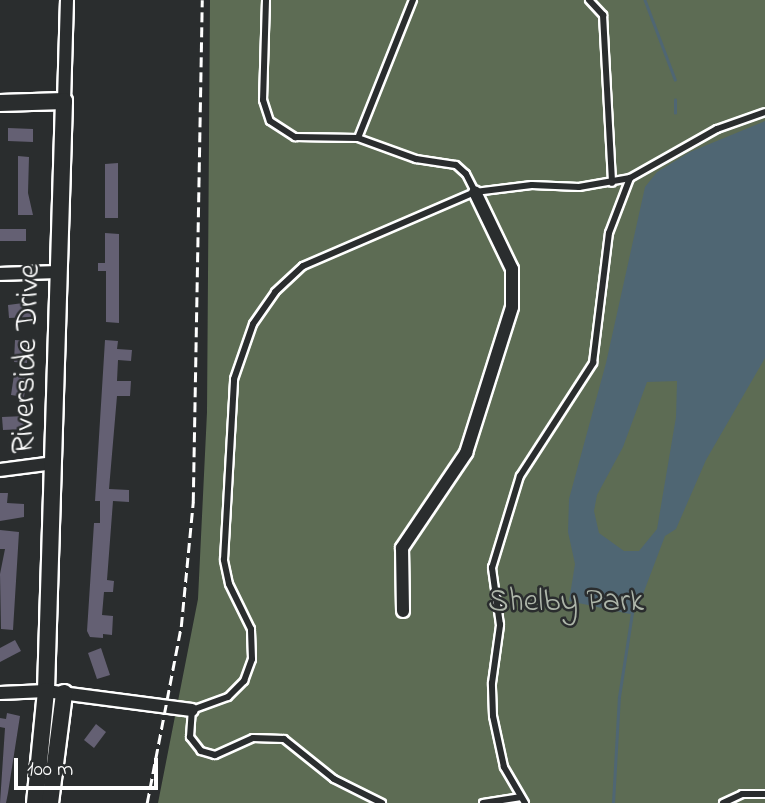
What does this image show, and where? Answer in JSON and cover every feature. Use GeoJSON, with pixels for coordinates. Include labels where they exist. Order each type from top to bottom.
{"type":"FeatureCollection","features":[{"type":"Feature","properties":{"kind":"street","name":"Riverside Drive"},"geometry":{"type":"LineString","coordinates":[[34,803],[46,691],[67,0]]}},
{"type":"Feature","properties":{"kind":"street"},"geometry":{"type":"LineString","coordinates":[[0,103],[64,101]]}},
{"type":"Feature","properties":{"kind":"street"},"geometry":{"type":"LineString","coordinates":[[403,611],[402,548],[466,453],[512,307],[512,269],[475,192]]}},
{"type":"Feature","properties":{"kind":"street"},"geometry":{"type":"LineString","coordinates":[[0,274],[59,272]]}},
{"type":"Feature","properties":{"kind":"street"},"geometry":{"type":"LineString","coordinates":[[0,470],[54,463]]}},
{"type":"Feature","properties":{"kind":"street"},"geometry":{"type":"LineString","coordinates":[[0,693],[46,691],[192,710]]}},
{"type":"Feature","properties":{"kind":"street"},"geometry":{"type":"LineString","coordinates":[[50,803],[64,693]]}},
{"type":"Feature","properties":{"kind":"lane"},"geometry":{"type":"LineString","coordinates":[[267,0],[263,100],[270,121],[295,137],[358,138],[416,159],[452,163],[466,174],[475,192]]}},
{"type":"Feature","properties":{"kind":"lane"},"geometry":{"type":"LineString","coordinates":[[358,138],[413,0]]}},
{"type":"Feature","properties":{"kind":"lane"},"geometry":{"type":"LineString","coordinates":[[589,0],[603,15],[612,183]]}},
{"type":"Feature","properties":{"kind":"lane"},"geometry":{"type":"LineString","coordinates":[[382,803],[334,779],[284,739],[259,737],[222,754],[203,752],[190,735],[192,710],[228,697],[244,681],[253,659],[251,629],[229,584],[224,560],[234,379],[253,324],[275,292],[303,266],[475,192],[612,183],[629,178],[717,129],[765,112]]}},
{"type":"Feature","properties":{"kind":"lane"},"geometry":{"type":"LineString","coordinates":[[484,803],[523,800],[504,767],[494,716],[492,682],[500,625],[492,568],[520,476],[593,363],[609,233],[629,178]]}},
{"type":"Feature","properties":{"kind":"lane"},"geometry":{"type":"LineString","coordinates":[[723,803],[742,794],[765,794]]}},
{"type":"Feature","properties":{"kind":"green space","name":"Shelby Park"},"geometry":{"type":"Polygon","coordinates":[[[210,0],[765,0],[765,803],[158,803],[198,599],[207,412],[210,0]]]}},
{"type":"Feature","properties":{"kind":"water"},"geometry":{"type":"Polygon","coordinates":[[[765,121],[765,358],[706,460],[676,529],[665,536],[637,610],[630,614],[569,601],[575,564],[568,532],[569,499],[606,363],[645,187],[657,172],[690,152],[765,121]],[[677,381],[647,382],[623,447],[597,495],[594,511],[599,533],[624,551],[639,551],[657,529],[676,417],[677,381]]]}},
{"type":"Feature","properties":{"kind":"building"},"geometry":{"type":"Polygon","coordinates":[[[8,128],[33,129],[33,142],[8,141],[8,128]]]}},
{"type":"Feature","properties":{"kind":"building"},"geometry":{"type":"Polygon","coordinates":[[[18,156],[29,157],[28,193],[33,215],[18,215],[18,156]]]}},
{"type":"Feature","properties":{"kind":"building"},"geometry":{"type":"Polygon","coordinates":[[[118,163],[118,218],[105,218],[105,164],[118,163]]]}},
{"type":"Feature","properties":{"kind":"building"},"geometry":{"type":"Polygon","coordinates":[[[0,229],[26,229],[26,241],[0,241],[0,229]]]}},
{"type":"Feature","properties":{"kind":"building"},"geometry":{"type":"Polygon","coordinates":[[[105,233],[119,234],[119,323],[106,322],[106,271],[98,271],[98,263],[105,263],[105,233]]]}},
{"type":"Feature","properties":{"kind":"building"},"geometry":{"type":"Polygon","coordinates":[[[31,302],[31,317],[9,318],[8,305],[31,302]]]}},
{"type":"Feature","properties":{"kind":"building"},"geometry":{"type":"Polygon","coordinates":[[[15,340],[28,341],[27,363],[14,362],[15,340]]]}},
{"type":"Feature","properties":{"kind":"building"},"geometry":{"type":"Polygon","coordinates":[[[105,340],[118,341],[117,349],[132,350],[131,361],[118,360],[117,381],[131,381],[130,396],[117,396],[109,489],[129,490],[129,502],[113,501],[107,580],[114,581],[113,592],[104,592],[102,615],[113,616],[112,635],[103,634],[103,638],[90,637],[87,631],[94,523],[100,523],[100,501],[95,501],[105,340]]]}},
{"type":"Feature","properties":{"kind":"building"},"geometry":{"type":"Polygon","coordinates":[[[14,375],[27,377],[24,397],[11,395],[14,375]]]}},
{"type":"Feature","properties":{"kind":"building"},"geometry":{"type":"Polygon","coordinates":[[[25,416],[26,429],[3,430],[2,417],[25,416]]]}},
{"type":"Feature","properties":{"kind":"building"},"geometry":{"type":"Polygon","coordinates":[[[0,493],[8,493],[7,503],[24,504],[24,517],[0,521],[0,493]]]}},
{"type":"Feature","properties":{"kind":"building"},"geometry":{"type":"Polygon","coordinates":[[[0,530],[19,532],[13,630],[1,629],[0,574],[5,549],[0,549],[0,530]]]}},
{"type":"Feature","properties":{"kind":"building"},"geometry":{"type":"Polygon","coordinates":[[[15,640],[21,651],[0,662],[0,648],[15,640]]]}},
{"type":"Feature","properties":{"kind":"building"},"geometry":{"type":"Polygon","coordinates":[[[101,648],[110,675],[97,679],[88,653],[101,648]]]}},
{"type":"Feature","properties":{"kind":"building"},"geometry":{"type":"Polygon","coordinates":[[[7,713],[20,716],[6,803],[0,803],[5,728],[0,727],[0,718],[6,719],[7,713]]]}},
{"type":"Feature","properties":{"kind":"building"},"geometry":{"type":"Polygon","coordinates":[[[96,724],[106,732],[94,748],[84,740],[96,724]]]}},
{"type":"Feature","properties":{"kind":"waterway"},"geometry":{"type":"LineString","coordinates":[[645,0],[675,79]]}},
{"type":"Feature","properties":{"kind":"waterway"},"geometry":{"type":"LineString","coordinates":[[675,100],[675,113]]}},
{"type":"Feature","properties":{"kind":"waterway"},"geometry":{"type":"LineString","coordinates":[[613,803],[619,697],[632,613]]}},
{"type":"Feature","properties":{"kind":"railway"},"geometry":{"type":"LineString","coordinates":[[147,803],[181,627],[193,502],[202,0]]}}]}
